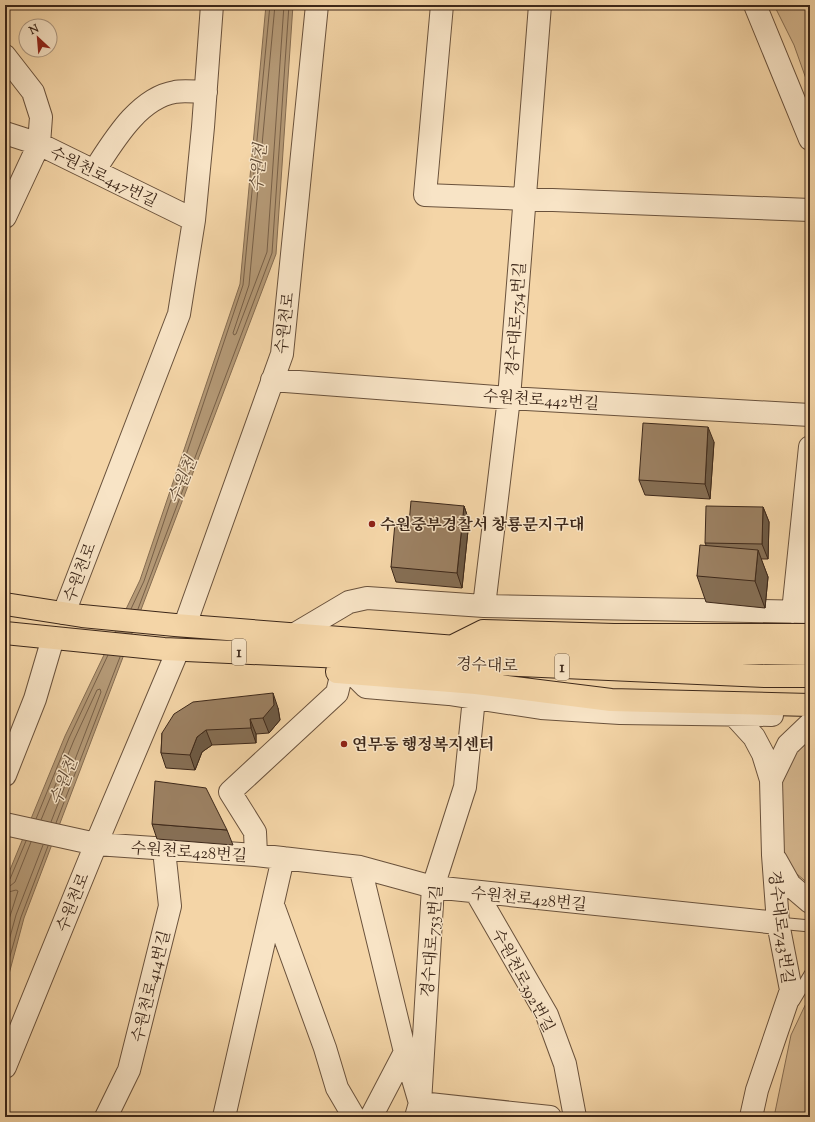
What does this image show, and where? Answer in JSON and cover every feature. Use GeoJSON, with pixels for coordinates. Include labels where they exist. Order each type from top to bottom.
{"type":"FeatureCollection","features":[{"type":"Feature","properties":{"kind":"main road","name":"1"},"geometry":{"type":"LineString","coordinates":[[5,604],[73,614],[180,625]]}},
{"type":"Feature","properties":{"kind":"main road","name":"경수대로"},"geometry":{"type":"LineString","coordinates":[[180,625],[451,647],[810,654]]}},
{"type":"Feature","properties":{"kind":"main road"},"geometry":{"type":"LineString","coordinates":[[451,647],[483,631],[614,635],[810,635]]}},
{"type":"Feature","properties":{"kind":"main road","name":"1"},"geometry":{"type":"LineString","coordinates":[[5,633],[171,649]]}},
{"type":"Feature","properties":{"kind":"main road","name":"경수대로"},"geometry":{"type":"LineString","coordinates":[[171,649],[314,657],[749,675],[810,676]]}},
{"type":"Feature","properties":{"kind":"main road"},"geometry":{"type":"LineString","coordinates":[[314,657],[336,672],[476,683],[611,700],[810,705]]}},
{"type":"Feature","properties":{"kind":"street","name":"수원천로"},"geometry":{"type":"LineString","coordinates":[[73,614],[179,314],[194,220],[206,92],[212,5]]}},
{"type":"Feature","properties":{"kind":"street","name":"수원천로"},"geometry":{"type":"LineString","coordinates":[[180,625],[282,354],[317,5]]}},
{"type":"Feature","properties":{"kind":"street"},"geometry":{"type":"LineString","coordinates":[[442,5],[426,195],[810,210]]}},
{"type":"Feature","properties":{"kind":"street","name":"경수대로754번길"},"geometry":{"type":"LineString","coordinates":[[484,606],[509,398],[540,5]]}},
{"type":"Feature","properties":{"kind":"street"},"geometry":{"type":"LineString","coordinates":[[755,5],[810,139]]}},
{"type":"Feature","properties":{"kind":"street","name":"수원천로447번길"},"geometry":{"type":"LineString","coordinates":[[5,56],[33,92],[41,117],[39,144],[194,220]]}},
{"type":"Feature","properties":{"kind":"street"},"geometry":{"type":"LineString","coordinates":[[94,171],[119,132],[152,100],[175,92],[206,92]]}},
{"type":"Feature","properties":{"kind":"street"},"geometry":{"type":"LineString","coordinates":[[5,133],[39,144],[5,217]]}},
{"type":"Feature","properties":{"kind":"street","name":"수원천로442번길"},"geometry":{"type":"LineString","coordinates":[[272,380],[509,398],[810,415]]}},
{"type":"Feature","properties":{"kind":"street"},"geometry":{"type":"LineString","coordinates":[[295,634],[348,602],[367,598],[484,606],[802,612],[800,546],[810,447]]}},
{"type":"Feature","properties":{"kind":"street"},"geometry":{"type":"LineString","coordinates":[[800,546],[810,566]]}},
{"type":"Feature","properties":{"kind":"street"},"geometry":{"type":"LineString","coordinates":[[5,775],[35,699],[62,639]]}},
{"type":"Feature","properties":{"kind":"street","name":"수원천로"},"geometry":{"type":"LineString","coordinates":[[5,1067],[92,843],[171,649]]}},
{"type":"Feature","properties":{"kind":"street"},"geometry":{"type":"LineString","coordinates":[[256,855],[255,832],[230,792],[337,692],[347,673],[366,687],[474,698],[541,708],[612,713],[810,715]]}},
{"type":"Feature","properties":{"kind":"street","name":"경수대로753번길"},"geometry":{"type":"LineString","coordinates":[[418,1110],[433,887],[465,787],[474,698]]}},
{"type":"Feature","properties":{"kind":"street","name":"경수대로743번길"},"geometry":{"type":"LineString","coordinates":[[733,714],[754,737],[763,754],[771,780],[773,855],[778,923],[791,990],[757,1090],[751,1117]]}},
{"type":"Feature","properties":{"kind":"street","name":"경수대로743번길"},"geometry":{"type":"LineString","coordinates":[[771,780],[788,745],[810,724]]}},
{"type":"Feature","properties":{"kind":"street","name":"수원천로428번길"},"geometry":{"type":"LineString","coordinates":[[5,824],[92,843],[164,850],[256,855],[360,868],[433,887],[778,923]]}},
{"type":"Feature","properties":{"kind":"street","name":"수원천로414번길"},"geometry":{"type":"LineString","coordinates":[[106,1117],[129,1070],[170,906],[164,850]]}},
{"type":"Feature","properties":{"kind":"street"},"geometry":{"type":"LineString","coordinates":[[773,855],[790,885],[810,902]]}},
{"type":"Feature","properties":{"kind":"street"},"geometry":{"type":"LineString","coordinates":[[224,1117],[283,858]]}},
{"type":"Feature","properties":{"kind":"street"},"geometry":{"type":"LineString","coordinates":[[360,868],[418,1110],[550,1117]]}},
{"type":"Feature","properties":{"kind":"street","name":"수원천로392번길"},"geometry":{"type":"LineString","coordinates":[[476,892],[547,1015],[565,1064],[575,1117]]}},
{"type":"Feature","properties":{"kind":"street"},"geometry":{"type":"LineString","coordinates":[[273,905],[325,1048],[337,1088],[354,1117]]}},
{"type":"Feature","properties":{"kind":"street"},"geometry":{"type":"LineString","coordinates":[[371,1117],[405,1052]]}},
{"type":"Feature","properties":{"kind":"lane"},"geometry":{"type":"LineString","coordinates":[[778,923],[809,926]]}},
{"type":"Feature","properties":{"kind":"lane"},"geometry":{"type":"LineString","coordinates":[[775,1036],[810,974]]}},
{"type":"Feature","properties":{"kind":"shaded area"},"geometry":{"type":"Polygon","coordinates":[[[774,5],[810,5],[810,90],[794,45],[774,5]]]}},
{"type":"Feature","properties":{"kind":"shaded area"},"geometry":{"type":"Polygon","coordinates":[[[810,735],[810,885],[791,869],[781,850],[780,801],[785,760],[810,735]]]}},
{"type":"Feature","properties":{"kind":"shaded area"},"geometry":{"type":"Polygon","coordinates":[[[810,995],[810,1117],[774,1117],[791,1035],[810,995]]]}},
{"type":"Feature","properties":{"kind":"water","name":"수원천"},"geometry":{"type":"Polygon","coordinates":[[[266,5],[293,5],[276,254],[24,918],[5,989],[5,882],[65,736],[140,580],[240,284],[266,5]]]}},
{"type":"Feature","properties":{"kind":"building"},"geometry":{"type":"Polygon","coordinates":[[[643,423],[708,427],[705,484],[639,480],[643,423]]]}},
{"type":"Feature","properties":{"kind":"building"},"geometry":{"type":"Polygon","coordinates":[[[411,501],[464,506],[457,573],[391,567],[395,523],[409,524],[411,501]]]}},
{"type":"Feature","properties":{"kind":"building"},"geometry":{"type":"Polygon","coordinates":[[[706,506],[763,507],[762,544],[705,543],[706,506]]]}},
{"type":"Feature","properties":{"kind":"building"},"geometry":{"type":"Polygon","coordinates":[[[700,545],[758,550],[755,581],[697,576],[700,545]]]}},
{"type":"Feature","properties":{"kind":"building"},"geometry":{"type":"Polygon","coordinates":[[[273,693],[274,705],[263,718],[250,719],[251,728],[206,730],[197,737],[190,755],[161,753],[162,733],[174,714],[193,702],[273,693]]]}},
{"type":"Feature","properties":{"kind":"building"},"geometry":{"type":"Polygon","coordinates":[[[155,781],[206,788],[227,830],[152,824],[155,781]]]}},
{"type":"Feature","properties":{"kind":"place","name":"수원중부경찰서 창룡문지구대"},"geometry":{"type":"Point","coordinates":[372,524]}},
{"type":"Feature","properties":{"kind":"place","name":"연무동 행정복지센터"},"geometry":{"type":"Point","coordinates":[344,744]}}]}
